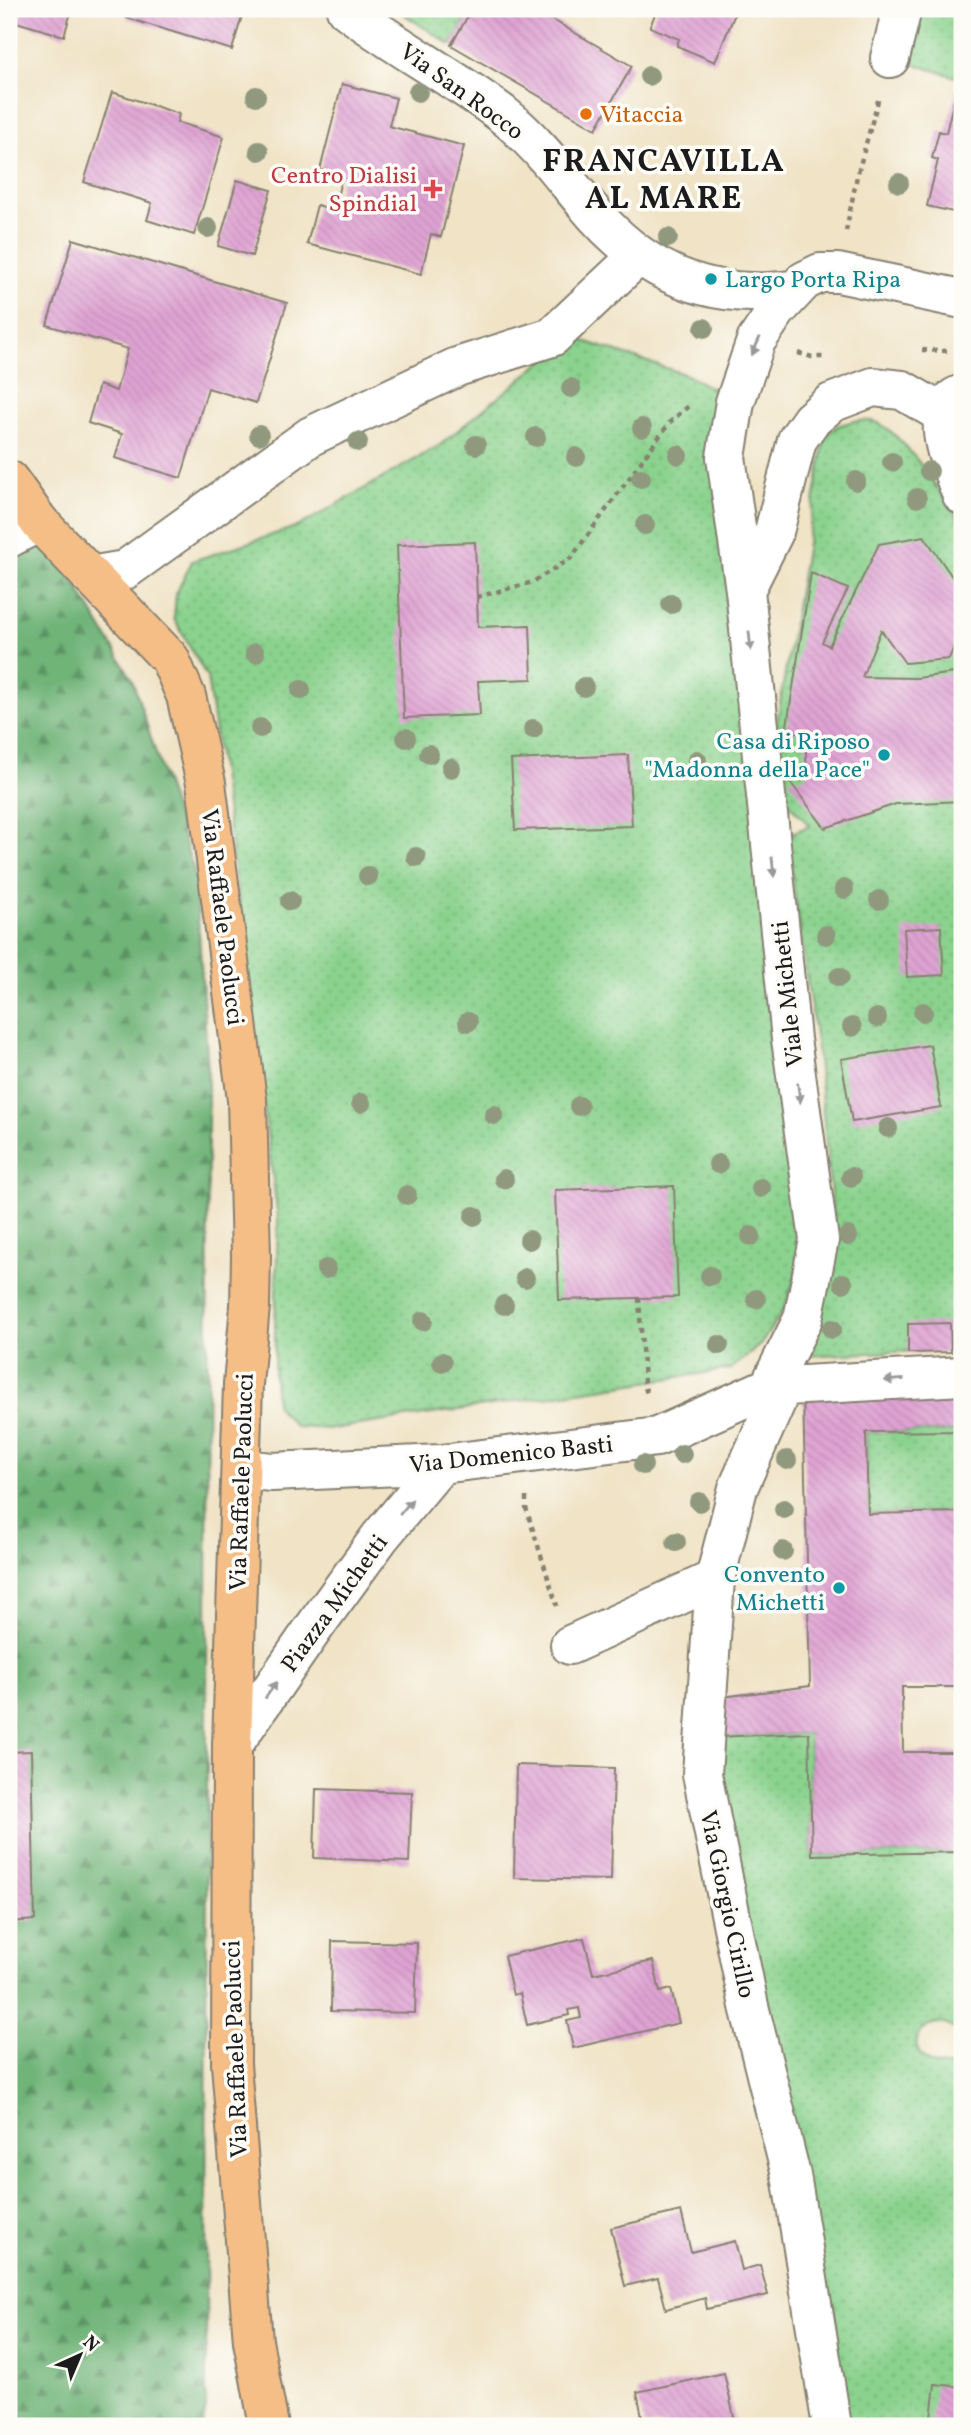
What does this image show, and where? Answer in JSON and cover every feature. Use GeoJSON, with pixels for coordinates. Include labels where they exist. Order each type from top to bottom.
{"type":"FeatureCollection","features":[{"type":"Feature","properties":{"kind":"main road"},"geometry":{"type":"LineString","coordinates":[[9,480],[24,530],[90,576]]}},
{"type":"Feature","properties":{"kind":"main road","name":"Via Raffaele Paolucci"},"geometry":{"type":"LineString","coordinates":[[90,576],[170,659],[186,696],[206,783],[247,1100],[251,1256],[250,1306],[243,1384],[232,1746],[231,2064],[253,2342],[269,2426]]}},
{"type":"Feature","properties":{"kind":"street","name":"Via San Rocco"},"geometry":{"type":"LineString","coordinates":[[346,9],[501,114],[542,150],[587,206],[638,256],[672,275],[711,288],[752,293],[794,290]]}},
{"type":"Feature","properties":{"kind":"street"},"geometry":{"type":"LineString","coordinates":[[890,58],[902,9]]}},
{"type":"Feature","properties":{"kind":"street"},"geometry":{"type":"LineString","coordinates":[[90,576],[125,570],[311,436],[457,367],[552,337],[638,256]]}},
{"type":"Feature","properties":{"kind":"street"},"geometry":{"type":"LineString","coordinates":[[794,290],[804,281],[820,274],[838,273],[962,299]]}},
{"type":"Feature","properties":{"kind":"street","name":"Viale Michetti"},"geometry":{"type":"LineString","coordinates":[[769,1387],[803,1319],[820,1240],[791,1039],[745,590],[726,457],[735,402],[756,341],[794,290]]}},
{"type":"Feature","properties":{"kind":"street"},"geometry":{"type":"LineString","coordinates":[[745,590],[774,532],[797,440],[811,421],[831,403],[873,387],[902,390],[956,411],[948,458],[962,495]]}},
{"type":"Feature","properties":{"kind":"street"},"geometry":{"type":"LineString","coordinates":[[769,1387],[962,1376]]}},
{"type":"Feature","properties":{"kind":"street","name":"Via Domenico Basti"},"geometry":{"type":"LineString","coordinates":[[242,1469],[272,1472],[441,1464],[657,1437],[769,1387]]}},
{"type":"Feature","properties":{"kind":"street","name":"Via Giorgio Cirillo"},"geometry":{"type":"LineString","coordinates":[[769,1387],[776,1402],[738,1488],[715,1578],[702,1774],[749,2006],[791,2175],[832,2426]]}},
{"type":"Feature","properties":{"kind":"street","name":"Piazza Michetti"},"geometry":{"type":"LineString","coordinates":[[232,1746],[380,1537],[441,1464]]}},
{"type":"Feature","properties":{"kind":"street"},"geometry":{"type":"LineString","coordinates":[[569,1644],[715,1578]]}},
{"type":"Feature","properties":{"kind":"path"},"geometry":{"type":"LineString","coordinates":[[792,9],[803,9]]}},
{"type":"Feature","properties":{"kind":"path"},"geometry":{"type":"LineString","coordinates":[[838,273],[857,176],[890,58]]}},
{"type":"Feature","properties":{"kind":"path"},"geometry":{"type":"LineString","coordinates":[[477,597],[533,583],[571,558],[670,422],[689,404],[702,400]]}},
{"type":"Feature","properties":{"kind":"path"},"geometry":{"type":"LineString","coordinates":[[639,1298],[644,1382],[657,1437]]}},
{"type":"Feature","properties":{"kind":"path"},"geometry":{"type":"LineString","coordinates":[[526,1507],[569,1644]]}},
{"type":"Feature","properties":{"kind":"green space"},"geometry":{"type":"Polygon","coordinates":[[[396,9],[472,9],[451,45],[396,9]]]}},
{"type":"Feature","properties":{"kind":"green space"},"geometry":{"type":"Polygon","coordinates":[[[919,9],[962,9],[962,79],[907,62],[919,9]]]}},
{"type":"Feature","properties":{"kind":"green space"},"geometry":{"type":"Polygon","coordinates":[[[572,337],[687,375],[728,397],[806,1244],[785,1307],[761,1344],[731,1369],[332,1429],[296,1427],[276,1406],[274,1374],[278,1219],[229,828],[207,677],[174,619],[176,594],[192,561],[299,526],[440,445],[572,337]]]}},
{"type":"Feature","properties":{"kind":"green space"},"geometry":{"type":"Polygon","coordinates":[[[854,421],[876,422],[888,429],[923,468],[962,524],[962,1349],[800,1356],[833,1216],[817,1049],[786,835],[810,826],[780,794],[774,739],[825,437],[837,426],[854,421]]]}},
{"type":"Feature","properties":{"kind":"green space"},"geometry":{"type":"Polygon","coordinates":[[[39,523],[132,679],[195,874],[208,1070],[206,2407],[203,2426],[9,2426],[9,540],[39,523]]]}},
{"type":"Feature","properties":{"kind":"green space"},"geometry":{"type":"Polygon","coordinates":[[[962,1431],[961,1588],[958,1512],[868,1514],[866,1432],[962,1431]]]}},
{"type":"Feature","properties":{"kind":"green space"},"geometry":{"type":"Polygon","coordinates":[[[809,1733],[812,1855],[962,1852],[962,2426],[849,2426],[756,1998],[716,1737],[809,1733]],[[935,2023],[921,2032],[917,2042],[919,2052],[926,2060],[946,2066],[955,2062],[961,2044],[955,2030],[935,2023]]]}},
{"type":"Feature","properties":{"kind":"building"},"geometry":{"type":"Polygon","coordinates":[[[9,9],[72,9],[64,36],[9,20],[9,9]]]}},
{"type":"Feature","properties":{"kind":"building"},"geometry":{"type":"Polygon","coordinates":[[[129,9],[244,9],[232,50],[127,18],[129,9]]]}},
{"type":"Feature","properties":{"kind":"building"},"geometry":{"type":"Polygon","coordinates":[[[472,9],[534,9],[632,66],[596,129],[451,45],[472,9]]]}},
{"type":"Feature","properties":{"kind":"building"},"geometry":{"type":"Polygon","coordinates":[[[657,9],[737,9],[715,62],[677,46],[679,39],[650,27],[657,9]]]}},
{"type":"Feature","properties":{"kind":"building"},"geometry":{"type":"Polygon","coordinates":[[[959,78],[962,79],[962,214],[927,206],[938,160],[932,158],[939,131],[946,133],[959,78]]]}},
{"type":"Feature","properties":{"kind":"building"},"geometry":{"type":"Polygon","coordinates":[[[342,84],[396,98],[389,126],[464,146],[441,237],[431,234],[421,274],[307,244],[317,205],[334,210],[342,176],[320,170],[342,84]]]}},
{"type":"Feature","properties":{"kind":"building"},"geometry":{"type":"Polygon","coordinates":[[[112,92],[179,114],[177,122],[224,137],[194,235],[147,220],[152,203],[84,182],[112,92]]]}},
{"type":"Feature","properties":{"kind":"building"},"geometry":{"type":"Polygon","coordinates":[[[237,180],[271,190],[252,256],[218,246],[237,180]]]}},
{"type":"Feature","properties":{"kind":"building"},"geometry":{"type":"Polygon","coordinates":[[[73,239],[287,303],[256,403],[208,388],[181,478],[115,458],[122,434],[88,423],[99,385],[116,391],[128,349],[47,325],[73,239]]]}},
{"type":"Feature","properties":{"kind":"building"},"geometry":{"type":"Polygon","coordinates":[[[924,536],[962,591],[962,628],[949,659],[905,663],[881,630],[862,677],[917,678],[962,672],[962,801],[896,804],[825,828],[788,779],[807,777],[805,732],[786,732],[811,573],[848,589],[822,642],[829,646],[879,544],[924,536]]]}},
{"type":"Feature","properties":{"kind":"building"},"geometry":{"type":"Polygon","coordinates":[[[475,542],[478,627],[530,625],[532,679],[478,681],[480,715],[404,718],[397,545],[475,542]]]}},
{"type":"Feature","properties":{"kind":"building"},"geometry":{"type":"Polygon","coordinates":[[[628,755],[632,826],[515,830],[511,760],[628,755]]]}},
{"type":"Feature","properties":{"kind":"building"},"geometry":{"type":"Polygon","coordinates":[[[941,927],[944,975],[907,977],[904,929],[941,927]]]}},
{"type":"Feature","properties":{"kind":"building"},"geometry":{"type":"Polygon","coordinates":[[[930,1045],[941,1107],[852,1122],[841,1059],[930,1045]]]}},
{"type":"Feature","properties":{"kind":"building"},"geometry":{"type":"Polygon","coordinates":[[[674,1186],[678,1297],[559,1300],[555,1190],[674,1186]]]}},
{"type":"Feature","properties":{"kind":"building"},"geometry":{"type":"Polygon","coordinates":[[[950,1323],[951,1352],[908,1353],[908,1324],[950,1323]]]}},
{"type":"Feature","properties":{"kind":"building","name":"Convento Michetti"},"geometry":{"type":"Polygon","coordinates":[[[962,1391],[962,1431],[866,1432],[868,1514],[958,1512],[962,1588],[962,1687],[902,1687],[903,1752],[962,1752],[962,1852],[812,1855],[809,1733],[716,1737],[714,1698],[810,1686],[803,1394],[962,1391]]]}},
{"type":"Feature","properties":{"kind":"building"},"geometry":{"type":"Polygon","coordinates":[[[31,1751],[35,1920],[9,1922],[9,1752],[31,1751]]]}},
{"type":"Feature","properties":{"kind":"building"},"geometry":{"type":"Polygon","coordinates":[[[516,1765],[614,1768],[611,1880],[514,1878],[516,1765]]]}},
{"type":"Feature","properties":{"kind":"building"},"geometry":{"type":"Polygon","coordinates":[[[316,1789],[412,1792],[409,1862],[314,1858],[316,1789]]]}},
{"type":"Feature","properties":{"kind":"building"},"geometry":{"type":"Polygon","coordinates":[[[584,1938],[593,1974],[653,1961],[660,1992],[671,1989],[679,2023],[573,2048],[567,2021],[581,2018],[579,2008],[568,2010],[569,2015],[527,2025],[520,1993],[513,1995],[504,1956],[584,1938]]]}},
{"type":"Feature","properties":{"kind":"building"},"geometry":{"type":"Polygon","coordinates":[[[332,1941],[417,1943],[415,2013],[331,2011],[332,1941]]]}},
{"type":"Feature","properties":{"kind":"building"},"geometry":{"type":"Polygon","coordinates":[[[681,2211],[691,2252],[735,2241],[742,2270],[760,2265],[768,2295],[707,2309],[705,2298],[666,2309],[658,2278],[625,2286],[611,2228],[681,2211]]]}},
{"type":"Feature","properties":{"kind":"building"},"geometry":{"type":"Polygon","coordinates":[[[724,2373],[736,2426],[644,2426],[637,2392],[724,2373]]]}},
{"type":"Feature","properties":{"kind":"building"},"geometry":{"type":"Polygon","coordinates":[[[935,2384],[962,2387],[962,2426],[930,2426],[935,2384]]]}},
{"type":"Feature","properties":{"kind":"place","name":"Vitaccia"},"geometry":{"type":"Point","coordinates":[586,114]}},
{"type":"Feature","properties":{"kind":"place","name":"Centro Dialisi Spindial"},"geometry":{"type":"Point","coordinates":[433,189]}},
{"type":"Feature","properties":{"kind":"place","name":"Largo Porta Ripa"},"geometry":{"type":"Point","coordinates":[711,279]}},
{"type":"Feature","properties":{"kind":"place","name":"Casa di Riposo \"Madonna della Pace\""},"geometry":{"type":"Point","coordinates":[884,755]}},
{"type":"Feature","properties":{"kind":"place","name":"Convento Michetti"},"geometry":{"type":"Point","coordinates":[839,1588]}},
{"type":"Feature","properties":{"kind":"district","name":"FRANCAVILLA AL MARE"},"geometry":{"type":"Point","coordinates":[664,178]}}]}
